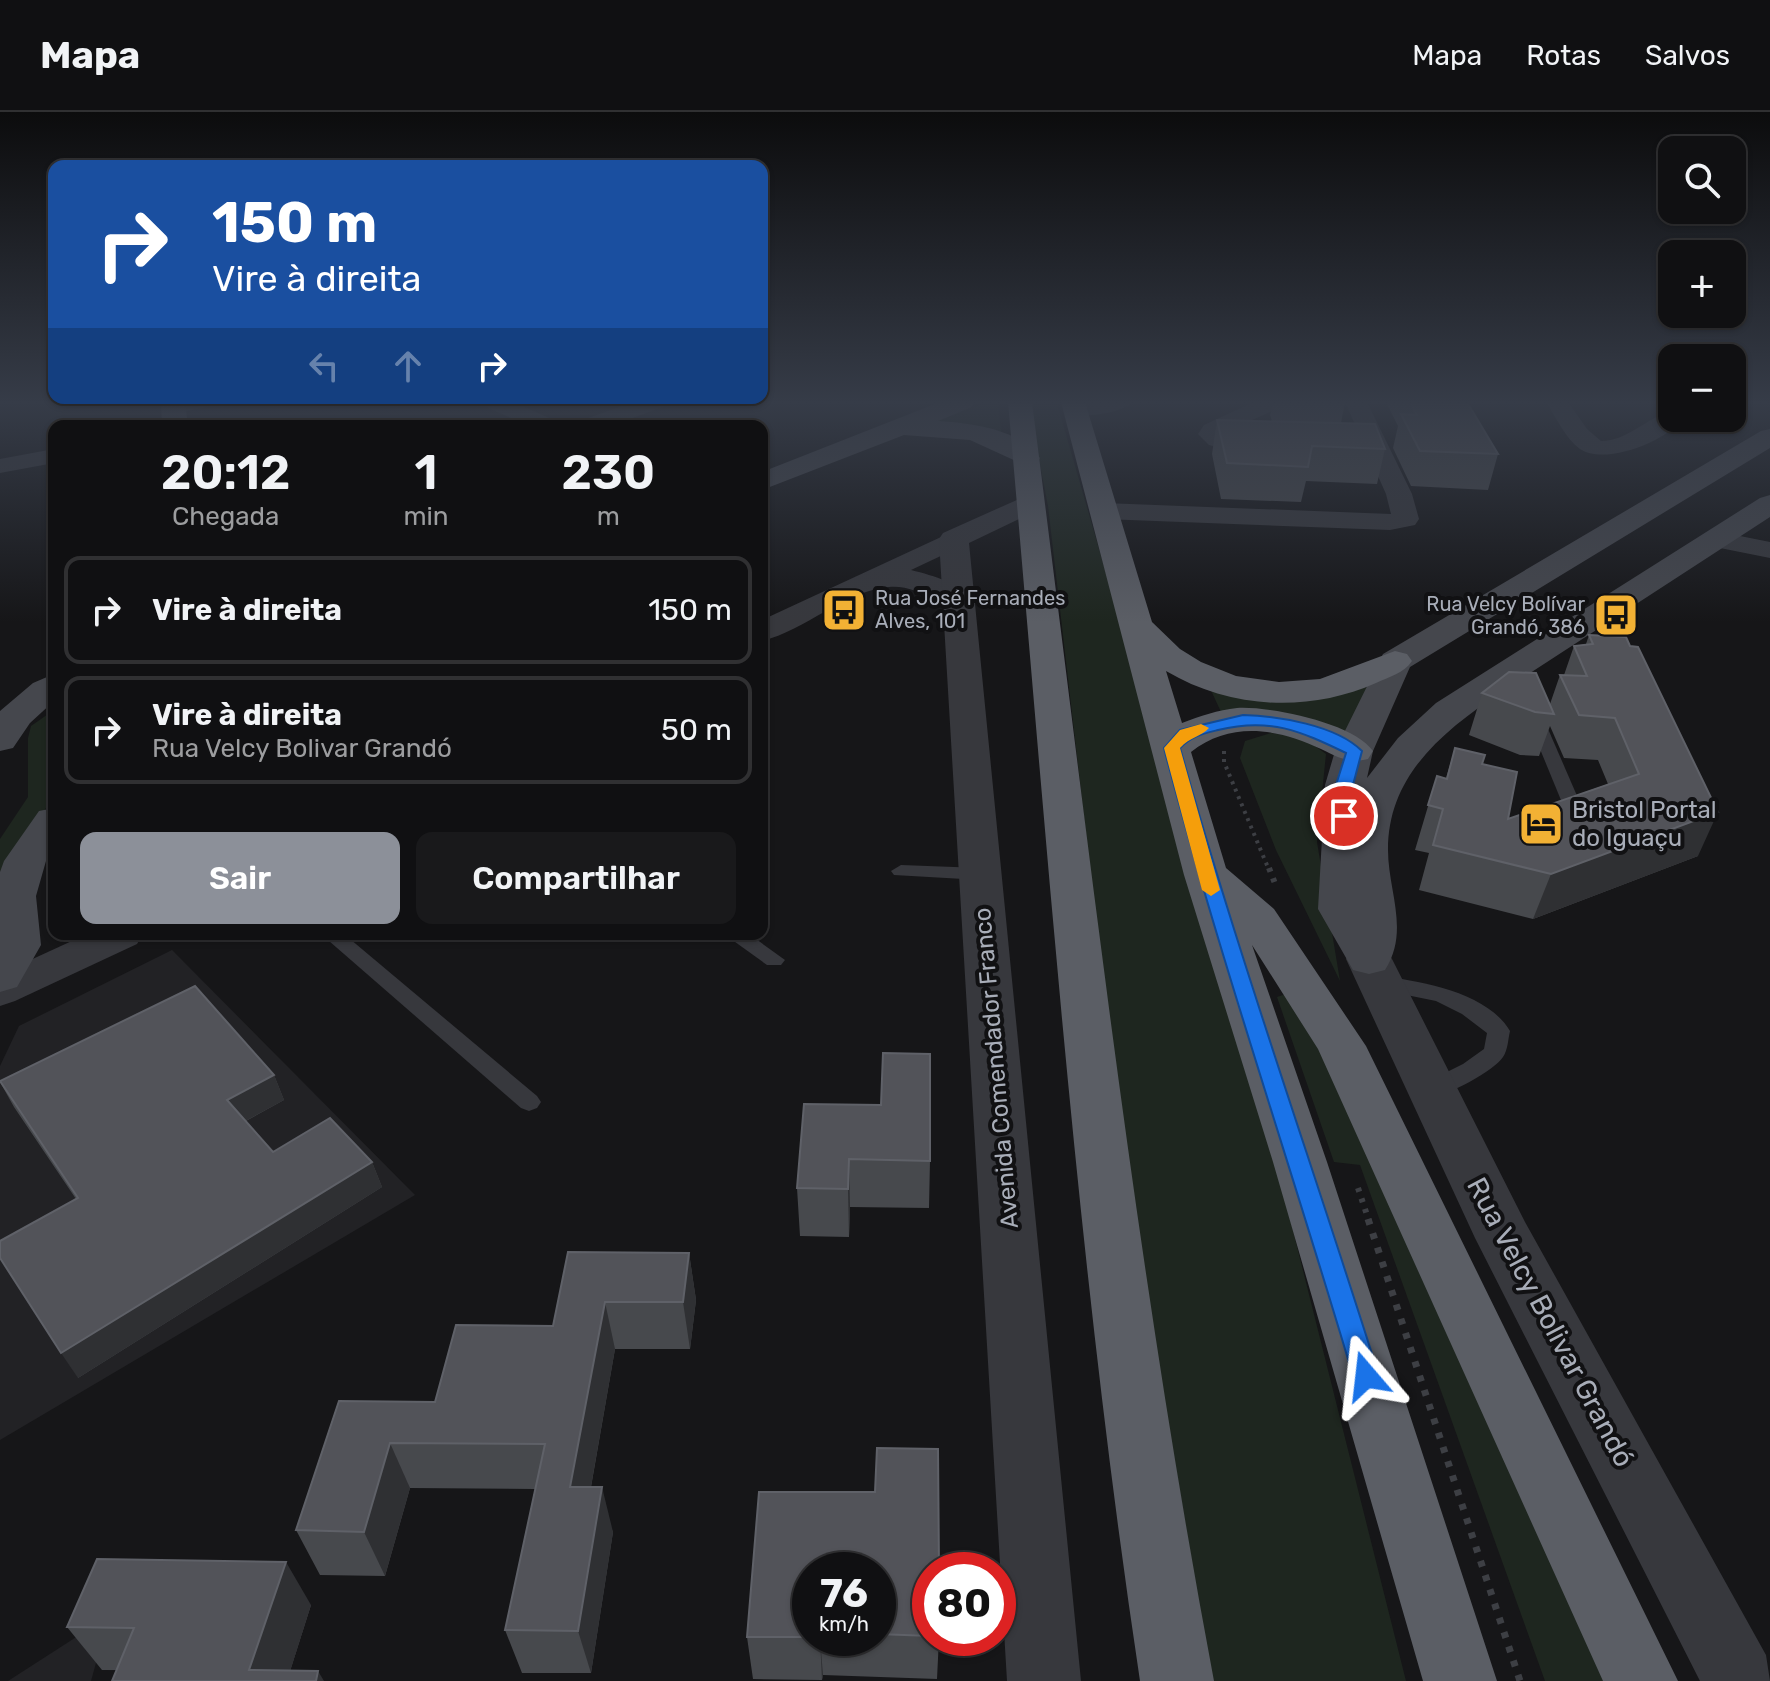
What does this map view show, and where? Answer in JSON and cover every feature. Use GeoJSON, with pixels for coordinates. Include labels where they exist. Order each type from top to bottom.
{"type":"FeatureCollection","features":[{"type":"Feature","properties":{"kind":"highway"},"geometry":{"type":"LineString","coordinates":[[1028,475],[1061,754],[1102,1155],[1150,1523],[1177,1681]]}},
{"type":"Feature","properties":{"kind":"highway"},"geometry":{"type":"LineString","coordinates":[[1094,475],[1206,875],[1328,1169],[1460,1681]]}},
{"type":"Feature","properties":{"kind":"highway"},"geometry":{"type":"LineString","coordinates":[[1137,627],[1172,659],[1202,676],[1256,690],[1314,691],[1345,683],[1395,661]]}},
{"type":"Feature","properties":{"kind":"highway"},"geometry":{"type":"LineString","coordinates":[[1172,748],[1186,733],[1243,719],[1272,720],[1305,727],[1354,751]]}},
{"type":"Feature","properties":{"kind":"highway"},"geometry":{"type":"LineString","coordinates":[[1206,875],[1258,919],[1341,1046],[1641,1681]]}},
{"type":"Feature","properties":{"kind":"main road"},"geometry":{"type":"LineString","coordinates":[[1395,661],[1706,475]]}},
{"type":"Feature","properties":{"kind":"main road"},"geometry":{"type":"LineString","coordinates":[[1375,971],[1376,916],[1367,849],[1380,787],[1411,746],[1449,711],[1513,687],[1715,539],[1770,504]]}},
{"type":"Feature","properties":{"kind":"main road"},"geometry":{"type":"LineString","coordinates":[[1500,601],[1431,668],[1432,672],[1448,680],[1513,687]]}},
{"type":"Feature","properties":{"kind":"main road","name":"Rua Velcy Bolivar Grandó"},"geometry":{"type":"LineString","coordinates":[[1375,971],[1340,909],[1345,785],[1354,751],[1395,661]]}},
{"type":"Feature","properties":{"kind":"main road"},"geometry":{"type":"LineString","coordinates":[[0,687],[48,684]]}},
{"type":"Feature","properties":{"kind":"main road"},"geometry":{"type":"LineString","coordinates":[[0,740],[10,720],[22,707],[48,688]]}},
{"type":"Feature","properties":{"kind":"main road"},"geometry":{"type":"LineString","coordinates":[[0,976],[18,945],[14,896],[25,861],[48,828]]}},
{"type":"Feature","properties":{"kind":"street"},"geometry":{"type":"LineString","coordinates":[[1104,511],[1390,522],[1406,519],[1399,494],[1389,475]]}},
{"type":"Feature","properties":{"kind":"street"},"geometry":{"type":"LineString","coordinates":[[768,629],[1030,503]]}},
{"type":"Feature","properties":{"kind":"street","name":"Avenida Comendador Franco"},"geometry":{"type":"LineString","coordinates":[[954,539],[1044,1681]]}},
{"type":"Feature","properties":{"kind":"street"},"geometry":{"type":"LineString","coordinates":[[1715,539],[1770,550]]}},
{"type":"Feature","properties":{"kind":"street"},"geometry":{"type":"LineString","coordinates":[[865,582],[890,578],[929,582],[959,604]]}},
{"type":"Feature","properties":{"kind":"street"},"geometry":{"type":"LineString","coordinates":[[0,991],[109,940]]}},
{"type":"Feature","properties":{"kind":"street","name":"Rua Velcy Bolivar Grandó"},"geometry":{"type":"LineString","coordinates":[[1375,971],[1512,1252],[1740,1681]]}},
{"type":"Feature","properties":{"kind":"lane"},"geometry":{"type":"LineString","coordinates":[[1513,687],[1572,805]]}},
{"type":"Feature","properties":{"kind":"lane"},"geometry":{"type":"LineString","coordinates":[[901,871],[981,874]]}},
{"type":"Feature","properties":{"kind":"lane"},"geometry":{"type":"LineString","coordinates":[[338,940],[529,1102]]}},
{"type":"Feature","properties":{"kind":"lane"},"geometry":{"type":"LineString","coordinates":[[743,940],[774,960]]}},
{"type":"Feature","properties":{"kind":"lane"},"geometry":{"type":"LineString","coordinates":[[1375,971],[1468,1004],[1499,1031],[1494,1053],[1471,1070],[1431,1090]]}},
{"type":"Feature","properties":{"kind":"path"},"geometry":{"type":"LineString","coordinates":[[1328,1169],[1520,1681]]}},
{"type":"Feature","properties":{"kind":"shaded area"},"geometry":{"type":"Polygon","coordinates":[[[1042,475],[1078,475],[1273,1151],[1406,1681],[1212,1681],[1124,1162],[1042,475]]]}},
{"type":"Feature","properties":{"kind":"shaded area"},"geometry":{"type":"Polygon","coordinates":[[[1208,684],[1373,686],[1351,738],[1222,714],[1208,684]]]}},
{"type":"Feature","properties":{"kind":"shaded area"},"geometry":{"type":"Polygon","coordinates":[[[48,714],[48,805],[0,882],[0,839],[28,797],[28,738],[31,726],[48,714]]]}},
{"type":"Feature","properties":{"kind":"shaded area"},"geometry":{"type":"Polygon","coordinates":[[[1271,733],[1304,738],[1326,754],[1317,842],[1340,981],[1276,850],[1240,758],[1245,741],[1271,733]]]}},
{"type":"Feature","properties":{"kind":"shaded area"},"geometry":{"type":"Polygon","coordinates":[[[172,950],[415,1195],[0,1440],[0,1066],[19,1026],[172,950]]]}},
{"type":"Feature","properties":{"kind":"shaded area"},"geometry":{"type":"Polygon","coordinates":[[[1289,993],[1322,1047],[1612,1681],[1545,1681],[1360,1165],[1334,1162],[1277,997],[1289,993]]]}},
{"type":"Feature","properties":{"kind":"shaded area"},"geometry":{"type":"Polygon","coordinates":[[[109,1616],[91,1681],[8,1681],[109,1616]]]}},
{"type":"Feature","properties":{"kind":"building"},"geometry":{"type":"Polygon","coordinates":[[[1589,635],[1626,637],[1630,646],[1638,647],[1718,812],[1551,874],[1433,845],[1443,809],[1428,805],[1437,776],[1447,779],[1455,748],[1485,755],[1482,764],[1517,772],[1508,819],[1639,774],[1615,718],[1579,715],[1560,675],[1587,676],[1574,646],[1593,644],[1589,635]]]}},
{"type":"Feature","properties":{"kind":"building"},"geometry":{"type":"Polygon","coordinates":[[[1509,672],[1536,673],[1554,714],[1535,712],[1482,693],[1509,672]]]}},
{"type":"Feature","properties":{"kind":"building"},"geometry":{"type":"Polygon","coordinates":[[[195,986],[274,1075],[227,1100],[273,1152],[330,1118],[372,1162],[61,1353],[0,1258],[0,1241],[78,1198],[0,1081],[195,986]]]}},
{"type":"Feature","properties":{"kind":"building"},"geometry":{"type":"Polygon","coordinates":[[[883,1053],[930,1054],[930,1161],[849,1159],[848,1189],[797,1188],[804,1104],[881,1105],[883,1053]]]}},
{"type":"Feature","properties":{"kind":"building"},"geometry":{"type":"Polygon","coordinates":[[[568,1252],[689,1253],[683,1302],[605,1302],[570,1487],[602,1487],[578,1631],[505,1630],[545,1444],[390,1443],[364,1532],[296,1530],[339,1401],[435,1402],[456,1325],[553,1326],[568,1252]]]}},
{"type":"Feature","properties":{"kind":"building"},"geometry":{"type":"Polygon","coordinates":[[[877,1448],[938,1449],[939,1552],[912,1552],[912,1635],[896,1635],[896,1552],[792,1552],[792,1637],[747,1637],[759,1492],[875,1492],[877,1448]]]}},
{"type":"Feature","properties":{"kind":"building"},"geometry":{"type":"Polygon","coordinates":[[[97,1559],[286,1562],[249,1670],[318,1671],[316,1681],[112,1681],[134,1628],[67,1627],[97,1559]]]}},
{"type":"Feature","properties":{"kind":"slow traffic"},"geometry":{"type":"LineString","coordinates":[[1201,728],[1186,733],[1172,748],[1211,890]]}},
{"type":"Feature","properties":{"kind":"place","name":"Rua José Fernandes Alves, 101"},"geometry":{"type":"Point","coordinates":[844,610]}},
{"type":"Feature","properties":{"kind":"place","name":"Rua Velcy Bolívar Grandó, 386"},"geometry":{"type":"Point","coordinates":[1616,615]}},
{"type":"Feature","properties":{"kind":"place","name":"Bristol Portal do Iguaçu"},"geometry":{"type":"Point","coordinates":[1541,824]}},
{"type":"Feature","properties":{"kind":"route"},"geometry":{"type":"LineString","coordinates":[[1344,816],[1345,785],[1354,751],[1305,727],[1272,720],[1243,719],[1186,733],[1172,748],[1206,875],[1366,1376]]}}]}
